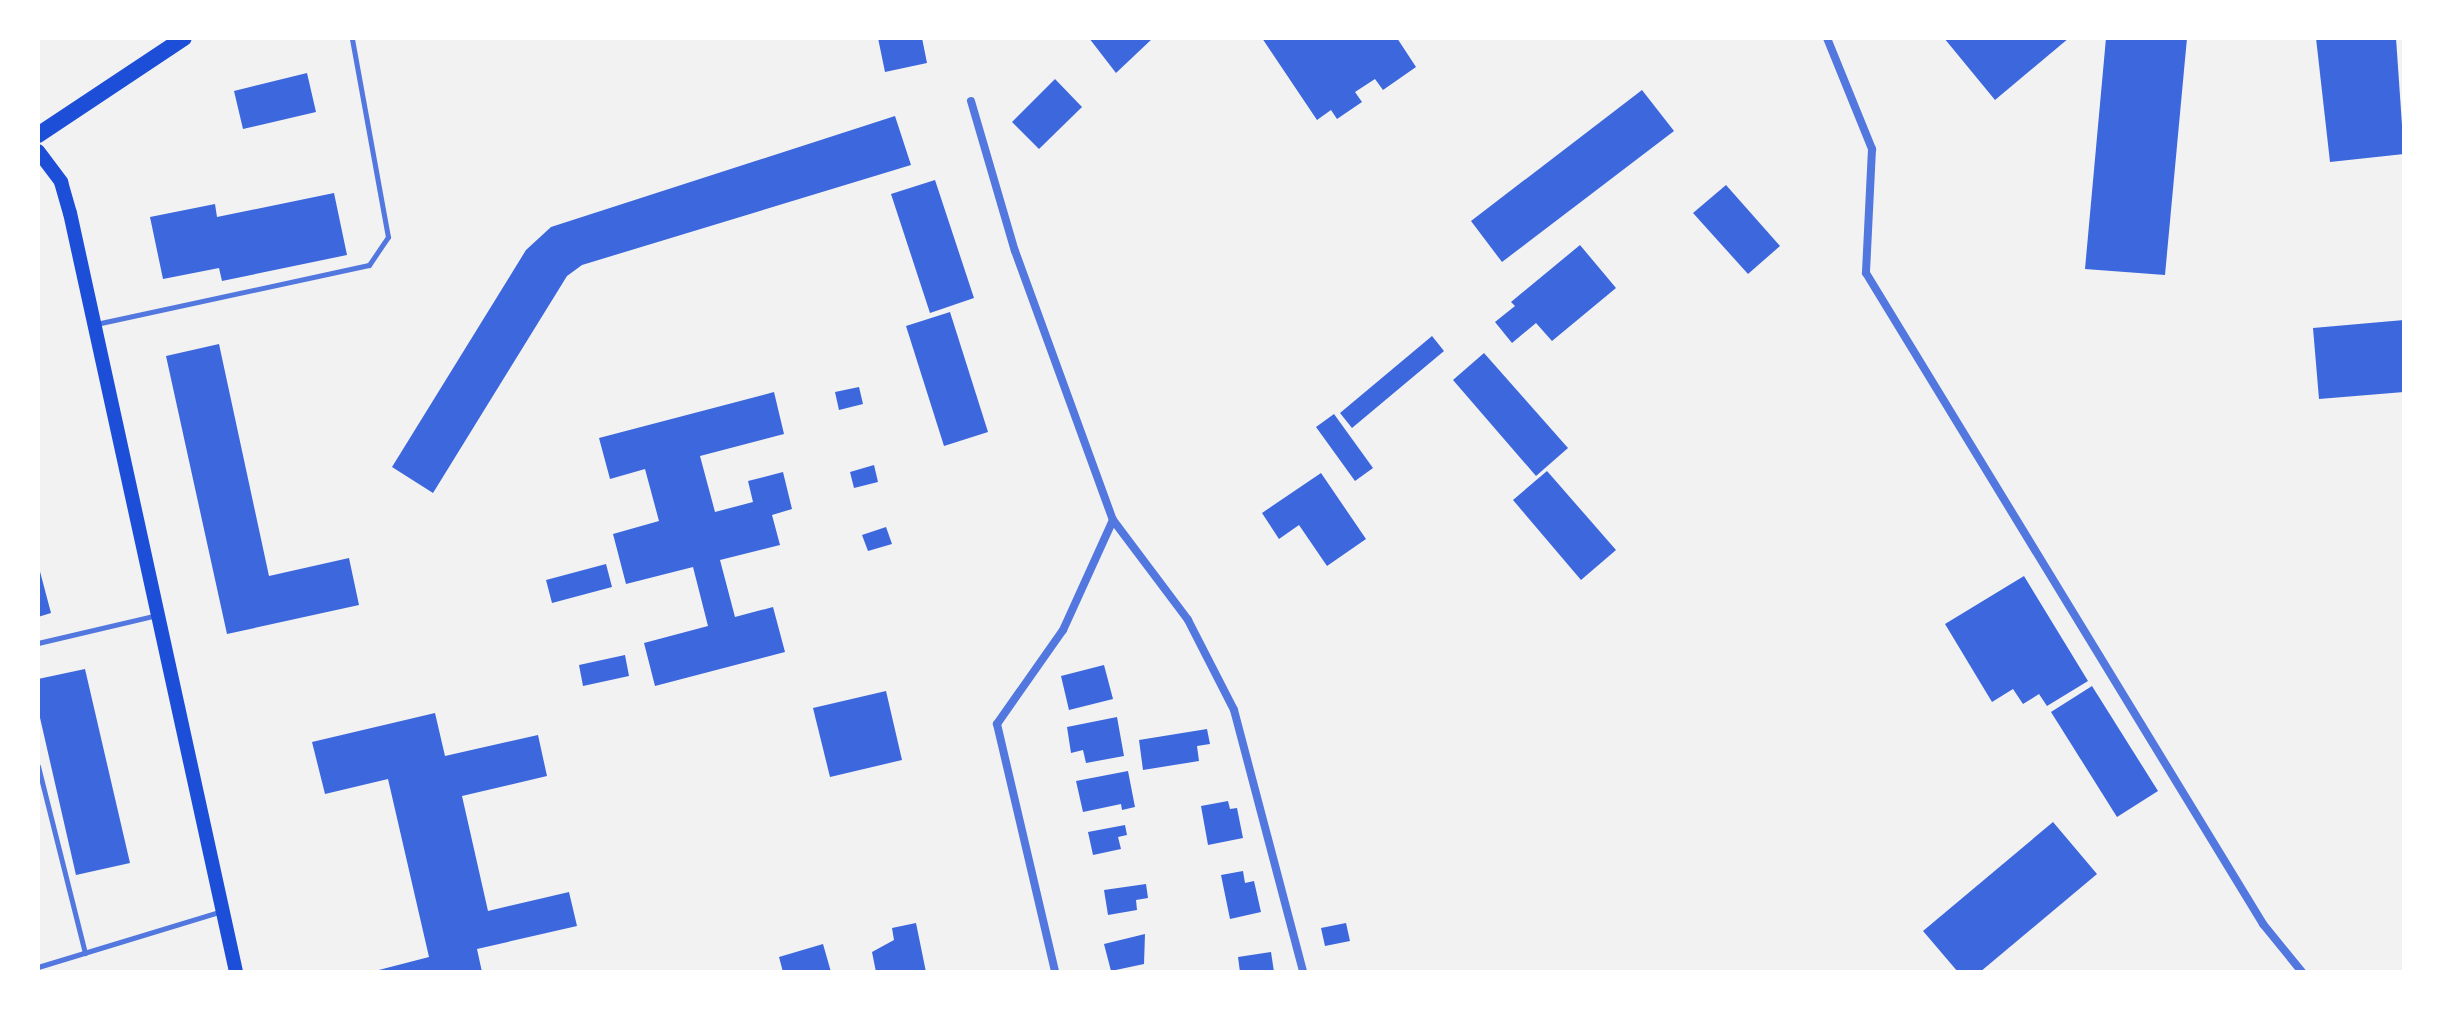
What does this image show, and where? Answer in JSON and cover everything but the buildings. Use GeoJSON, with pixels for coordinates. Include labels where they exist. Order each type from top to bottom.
{"type":"FeatureCollection","features":[{"type":"Feature","properties":{"kind":"main road"},"geometry":{"type":"LineString","coordinates":[[38,135],[184,38]]}},
{"type":"Feature","properties":{"kind":"main road"},"geometry":{"type":"LineString","coordinates":[[38,151],[61,182],[95,324],[236,972]]}},
{"type":"Feature","properties":{"kind":"street"},"geometry":{"type":"LineString","coordinates":[[1827,38],[1872,149],[1866,273],[2263,924],[2302,972]]}},
{"type":"Feature","properties":{"kind":"street"},"geometry":{"type":"LineString","coordinates":[[971,101],[1015,251],[1113,520],[1188,620],[1234,710],[1303,972]]}},
{"type":"Feature","properties":{"kind":"street"},"geometry":{"type":"LineString","coordinates":[[1055,972],[997,724],[1063,630],[1113,520]]}},
{"type":"Feature","properties":{"kind":"lane"},"geometry":{"type":"LineString","coordinates":[[95,324],[369,265],[388,237],[352,38]]}},
{"type":"Feature","properties":{"kind":"lane"},"geometry":{"type":"LineString","coordinates":[[38,643],[158,615]]}},
{"type":"Feature","properties":{"kind":"lane"},"geometry":{"type":"LineString","coordinates":[[38,766],[85,953]]}},
{"type":"Feature","properties":{"kind":"lane"},"geometry":{"type":"LineString","coordinates":[[38,967],[223,911]]}}]}
